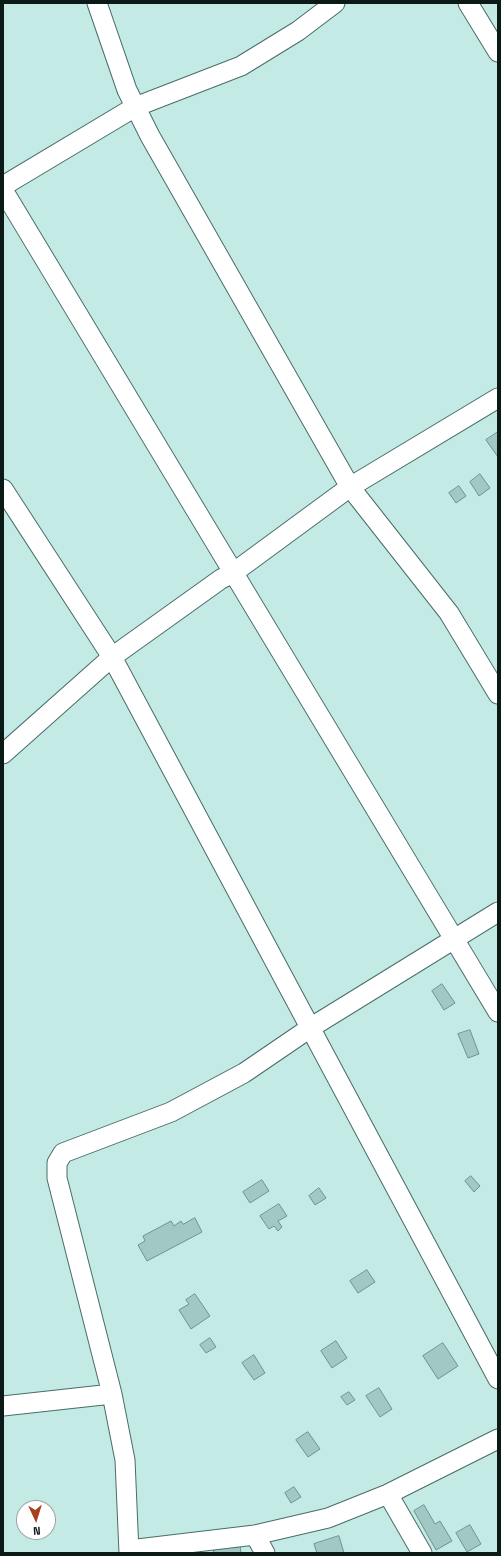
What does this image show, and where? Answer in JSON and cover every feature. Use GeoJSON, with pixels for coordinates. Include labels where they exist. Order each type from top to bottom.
{"type":"FeatureCollection","features":[{"type":"Feature","properties":{"kind":"street"},"geometry":{"type":"LineString","coordinates":[[97,3],[127,90],[150,136],[350,487],[449,613],[498,694]]}},
{"type":"Feature","properties":{"kind":"street"},"geometry":{"type":"LineString","coordinates":[[3,186],[135,107],[241,66],[298,30],[335,3]]}},
{"type":"Feature","properties":{"kind":"street"},"geometry":{"type":"LineString","coordinates":[[468,3],[498,52]]}},
{"type":"Feature","properties":{"kind":"street"},"geometry":{"type":"LineString","coordinates":[[3,190],[498,1012]]}},
{"type":"Feature","properties":{"kind":"street"},"geometry":{"type":"LineString","coordinates":[[3,754],[112,657],[221,579],[233,573],[350,487],[498,398]]}},
{"type":"Feature","properties":{"kind":"street"},"geometry":{"type":"LineString","coordinates":[[3,489],[112,657],[498,1379]]}},
{"type":"Feature","properties":{"kind":"street"},"geometry":{"type":"LineString","coordinates":[[498,912],[310,1028],[244,1073],[171,1112],[63,1153],[57,1163],[57,1178],[112,1394],[125,1460],[129,1551],[255,1534],[328,1518],[388,1494],[498,1439]]}},
{"type":"Feature","properties":{"kind":"street"},"geometry":{"type":"LineString","coordinates":[[3,1406],[112,1394]]}},
{"type":"Feature","properties":{"kind":"street"},"geometry":{"type":"LineString","coordinates":[[388,1494],[422,1553]]}},
{"type":"Feature","properties":{"kind":"street"},"geometry":{"type":"LineString","coordinates":[[255,1534],[265,1553]]}},
{"type":"Feature","properties":{"kind":"building"},"geometry":{"type":"Polygon","coordinates":[[[498,432],[498,457],[486,440],[498,432]]]}},
{"type":"Feature","properties":{"kind":"building"},"geometry":{"type":"Polygon","coordinates":[[[480,474],[490,488],[479,496],[470,482],[480,474]]]}},
{"type":"Feature","properties":{"kind":"building"},"geometry":{"type":"Polygon","coordinates":[[[459,486],[466,496],[456,503],[449,493],[459,486]]]}},
{"type":"Feature","properties":{"kind":"building"},"geometry":{"type":"Polygon","coordinates":[[[442,984],[455,1003],[444,1010],[432,991],[442,984]]]}},
{"type":"Feature","properties":{"kind":"building"},"geometry":{"type":"Polygon","coordinates":[[[470,1030],[479,1054],[468,1058],[458,1034],[470,1030]]]}},
{"type":"Feature","properties":{"kind":"building"},"geometry":{"type":"Polygon","coordinates":[[[471,1176],[480,1186],[474,1192],[465,1181],[471,1176]]]}},
{"type":"Feature","properties":{"kind":"building"},"geometry":{"type":"Polygon","coordinates":[[[262,1180],[269,1191],[250,1203],[243,1192],[262,1180]]]}},
{"type":"Feature","properties":{"kind":"building"},"geometry":{"type":"Polygon","coordinates":[[[319,1188],[326,1198],[315,1205],[309,1196],[319,1188]]]}},
{"type":"Feature","properties":{"kind":"building"},"geometry":{"type":"Polygon","coordinates":[[[279,1204],[287,1216],[278,1221],[282,1227],[278,1231],[274,1226],[269,1229],[260,1216],[279,1204]]]}},
{"type":"Feature","properties":{"kind":"building"},"geometry":{"type":"Polygon","coordinates":[[[195,1218],[202,1232],[147,1261],[138,1245],[145,1241],[143,1236],[171,1221],[174,1226],[181,1221],[183,1224],[195,1218]]]}},
{"type":"Feature","properties":{"kind":"building"},"geometry":{"type":"Polygon","coordinates":[[[367,1270],[375,1282],[358,1293],[350,1281],[367,1270]]]}},
{"type":"Feature","properties":{"kind":"building"},"geometry":{"type":"Polygon","coordinates":[[[195,1294],[210,1316],[191,1329],[179,1310],[189,1304],[186,1300],[195,1294]]]}},
{"type":"Feature","properties":{"kind":"building"},"geometry":{"type":"Polygon","coordinates":[[[210,1338],[216,1347],[206,1353],[200,1345],[210,1338]]]}},
{"type":"Feature","properties":{"kind":"building"},"geometry":{"type":"Polygon","coordinates":[[[336,1341],[347,1358],[332,1368],[321,1351],[336,1341]]]}},
{"type":"Feature","properties":{"kind":"building"},"geometry":{"type":"Polygon","coordinates":[[[443,1343],[458,1366],[438,1379],[423,1356],[443,1343]]]}},
{"type":"Feature","properties":{"kind":"building"},"geometry":{"type":"Polygon","coordinates":[[[254,1355],[265,1373],[254,1380],[242,1363],[254,1355]]]}},
{"type":"Feature","properties":{"kind":"building"},"geometry":{"type":"Polygon","coordinates":[[[379,1388],[392,1409],[380,1417],[366,1396],[379,1388]]]}},
{"type":"Feature","properties":{"kind":"building"},"geometry":{"type":"Polygon","coordinates":[[[349,1392],[355,1400],[347,1405],[341,1397],[349,1392]]]}},
{"type":"Feature","properties":{"kind":"building"},"geometry":{"type":"Polygon","coordinates":[[[308,1432],[320,1449],[308,1457],[296,1440],[308,1432]]]}},
{"type":"Feature","properties":{"kind":"building"},"geometry":{"type":"Polygon","coordinates":[[[294,1487],[301,1497],[291,1503],[285,1493],[294,1487]]]}},
{"type":"Feature","properties":{"kind":"building"},"geometry":{"type":"Polygon","coordinates":[[[424,1505],[435,1524],[440,1521],[452,1541],[436,1550],[414,1511],[424,1505]]]}},
{"type":"Feature","properties":{"kind":"building"},"geometry":{"type":"Polygon","coordinates":[[[470,1525],[481,1544],[467,1552],[456,1533],[470,1525]]]}},
{"type":"Feature","properties":{"kind":"building"},"geometry":{"type":"Polygon","coordinates":[[[339,1536],[344,1553],[317,1553],[314,1544],[339,1536]]]}},
{"type":"Feature","properties":{"kind":"building"},"geometry":{"type":"Polygon","coordinates":[[[240,1545],[241,1553],[214,1553],[213,1550],[240,1545]]]}}]}
